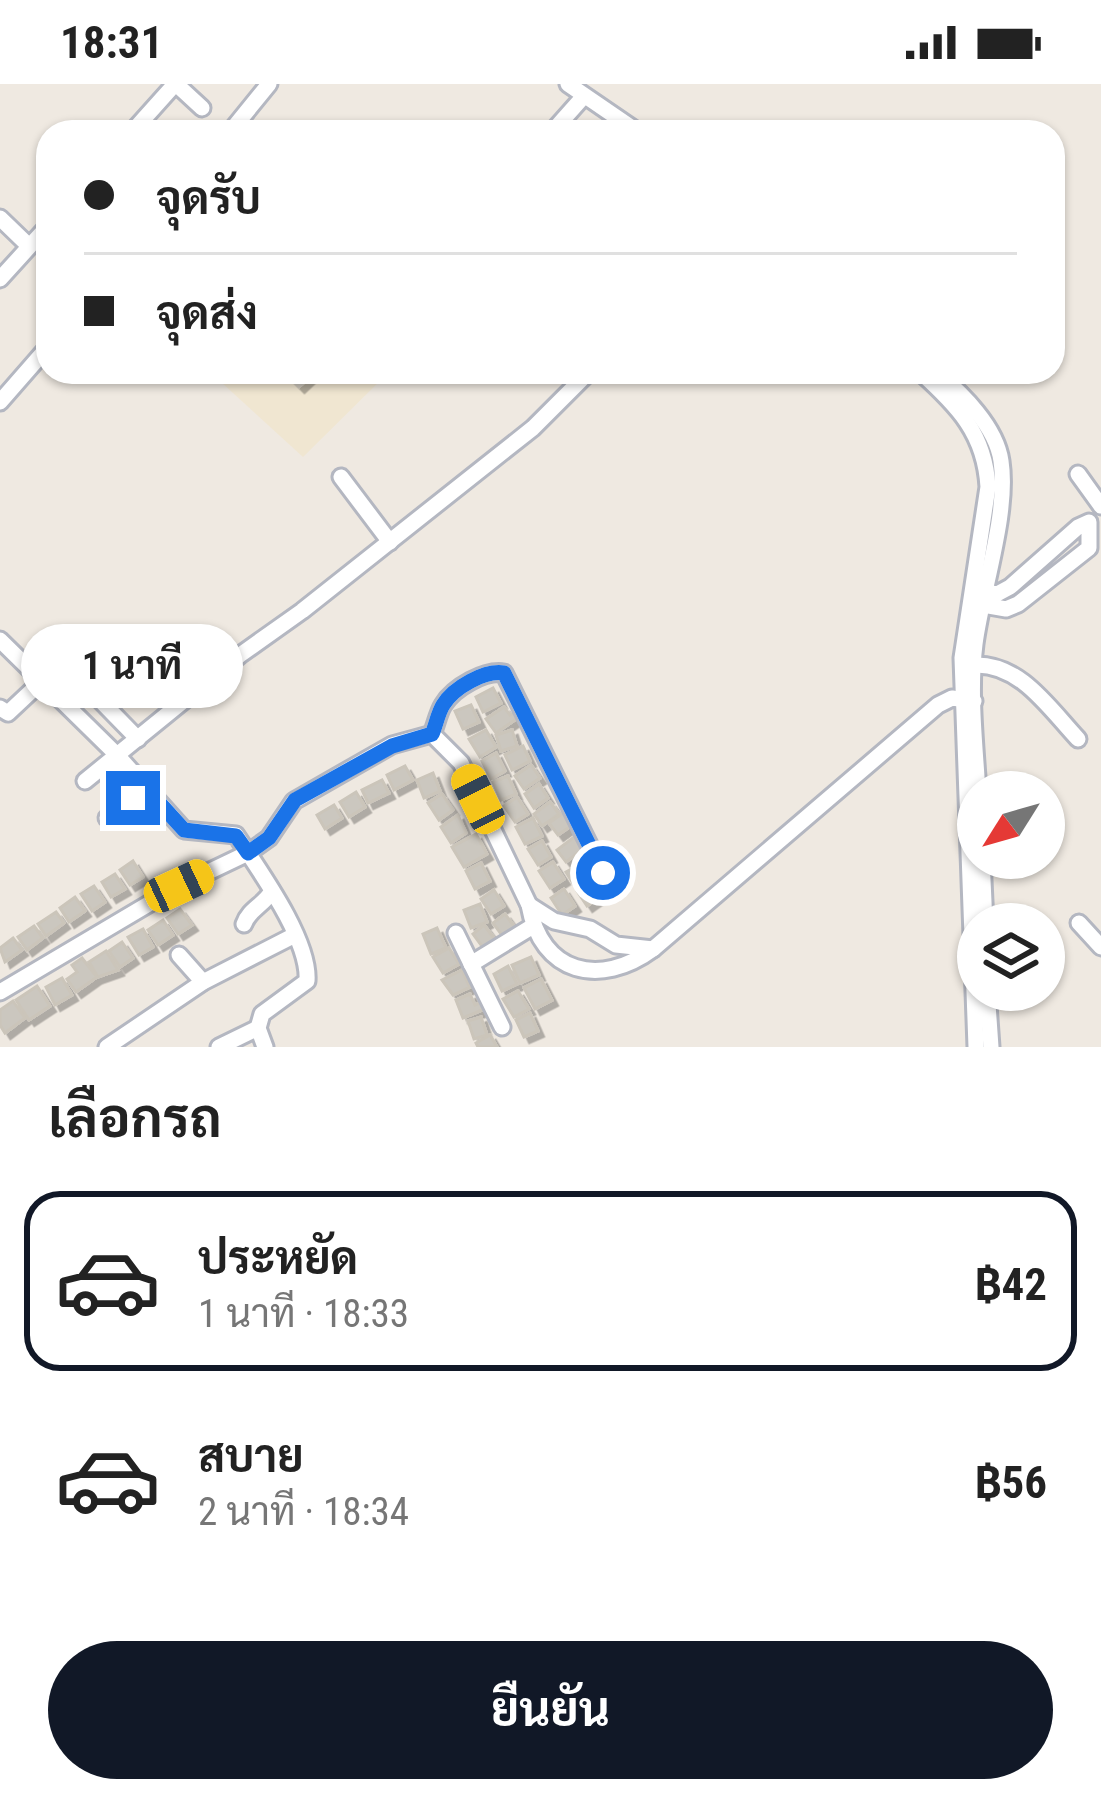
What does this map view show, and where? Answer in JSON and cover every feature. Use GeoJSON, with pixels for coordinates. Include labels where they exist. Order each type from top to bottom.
{"type":"FeatureCollection","features":[{"type":"Feature","properties":{"kind":"street"},"geometry":{"type":"LineString","coordinates":[[143,120],[175,84],[202,108]]}},
{"type":"Feature","properties":{"kind":"street"},"geometry":{"type":"LineString","coordinates":[[240,120],[269,84]]}},
{"type":"Feature","properties":{"kind":"street"},"geometry":{"type":"LineString","coordinates":[[568,84],[632,120]]}},
{"type":"Feature","properties":{"kind":"street"},"geometry":{"type":"LineString","coordinates":[[561,120],[584,90]]}},
{"type":"Feature","properties":{"kind":"street"},"geometry":{"type":"LineString","coordinates":[[584,90],[623,120]]}},
{"type":"Feature","properties":{"kind":"street"},"geometry":{"type":"LineString","coordinates":[[0,218],[29,246]]}},
{"type":"Feature","properties":{"kind":"street"},"geometry":{"type":"LineString","coordinates":[[0,279],[36,239]]}},
{"type":"Feature","properties":{"kind":"street"},"geometry":{"type":"LineString","coordinates":[[0,402],[36,360]]}},
{"type":"Feature","properties":{"kind":"street"},"geometry":{"type":"LineString","coordinates":[[85,782],[533,428],[578,384]]}},
{"type":"Feature","properties":{"kind":"street"},"geometry":{"type":"LineString","coordinates":[[933,384],[970,423],[987,470],[962,658],[976,771]]}},
{"type":"Feature","properties":{"kind":"street"},"geometry":{"type":"LineString","coordinates":[[950,384],[983,422],[1001,456],[1003,491],[968,700],[976,1047]]}},
{"type":"Feature","properties":{"kind":"street"},"geometry":{"type":"LineString","coordinates":[[984,598],[1015,582],[1101,507],[1078,474]]}},
{"type":"Feature","properties":{"kind":"street"},"geometry":{"type":"LineString","coordinates":[[341,478],[390,542]]}},
{"type":"Feature","properties":{"kind":"street"},"geometry":{"type":"LineString","coordinates":[[984,598],[1006,609],[1026,597],[1089,548],[1089,522]]}},
{"type":"Feature","properties":{"kind":"street"},"geometry":{"type":"LineString","coordinates":[[1015,582],[1026,597]]}},
{"type":"Feature","properties":{"kind":"street"},"geometry":{"type":"LineString","coordinates":[[0,640],[117,755],[184,830],[236,836],[248,853],[308,966],[307,981],[262,1014],[258,1028],[265,1047]]}},
{"type":"Feature","properties":{"kind":"street"},"geometry":{"type":"LineString","coordinates":[[974,665],[992,664],[1016,675],[1078,739]]}},
{"type":"Feature","properties":{"kind":"street"},"geometry":{"type":"LineString","coordinates":[[432,734],[444,703],[490,671],[504,673],[603,873]]}},
{"type":"Feature","properties":{"kind":"street"},"geometry":{"type":"LineString","coordinates":[[3,714],[40,683]]}},
{"type":"Feature","properties":{"kind":"street"},"geometry":{"type":"LineString","coordinates":[[96,696],[138,739]]}},
{"type":"Feature","properties":{"kind":"street"},"geometry":{"type":"LineString","coordinates":[[432,734],[461,763],[529,905],[533,926],[559,959],[593,974],[619,970],[653,950],[938,705],[952,698],[968,700]]}},
{"type":"Feature","properties":{"kind":"street"},"geometry":{"type":"LineString","coordinates":[[0,992],[179,886],[248,853],[269,838],[295,800],[392,746],[432,734]]}},
{"type":"Feature","properties":{"kind":"street"},"geometry":{"type":"LineString","coordinates":[[107,818],[145,787]]}},
{"type":"Feature","properties":{"kind":"street"},"geometry":{"type":"LineString","coordinates":[[244,924],[246,916],[272,891]]}},
{"type":"Feature","properties":{"kind":"street"},"geometry":{"type":"LineString","coordinates":[[529,905],[554,921],[590,929],[616,946],[653,950]]}},
{"type":"Feature","properties":{"kind":"street"},"geometry":{"type":"LineString","coordinates":[[1079,923],[1101,947]]}},
{"type":"Feature","properties":{"kind":"street"},"geometry":{"type":"LineString","coordinates":[[471,964],[533,926]]}},
{"type":"Feature","properties":{"kind":"street"},"geometry":{"type":"LineString","coordinates":[[456,933],[502,1027]]}},
{"type":"Feature","properties":{"kind":"street"},"geometry":{"type":"LineString","coordinates":[[107,1047],[203,982],[293,936]]}},
{"type":"Feature","properties":{"kind":"street"},"geometry":{"type":"LineString","coordinates":[[179,955],[203,982]]}},
{"type":"Feature","properties":{"kind":"street"},"geometry":{"type":"LineString","coordinates":[[988,1011],[991,1047]]}},
{"type":"Feature","properties":{"kind":"street"},"geometry":{"type":"LineString","coordinates":[[219,1047],[258,1028]]}},
{"type":"Feature","properties":{"kind":"shaded area"},"geometry":{"type":"Polygon","coordinates":[[[223,384],[377,384],[303,457],[223,384]]]}},
{"type":"Feature","properties":{"kind":"building"},"geometry":{"type":"Polygon","coordinates":[[[493,688],[501,703],[483,712],[476,697],[493,688]]]}},
{"type":"Feature","properties":{"kind":"building"},"geometry":{"type":"Polygon","coordinates":[[[471,705],[479,722],[463,729],[455,711],[471,705]]]}},
{"type":"Feature","properties":{"kind":"building"},"geometry":{"type":"Polygon","coordinates":[[[504,707],[519,717],[496,733],[486,719],[504,707]]]}},
{"type":"Feature","properties":{"kind":"building"},"geometry":{"type":"Polygon","coordinates":[[[486,730],[496,747],[480,757],[469,739],[486,730]]]}},
{"type":"Feature","properties":{"kind":"building"},"geometry":{"type":"Polygon","coordinates":[[[512,730],[517,746],[501,751],[496,735],[512,730]]]}},
{"type":"Feature","properties":{"kind":"building"},"geometry":{"type":"Polygon","coordinates":[[[523,746],[530,761],[512,770],[505,755],[523,746]]]}},
{"type":"Feature","properties":{"kind":"building"},"geometry":{"type":"Polygon","coordinates":[[[496,753],[505,771],[491,779],[482,761],[496,753]]]}},
{"type":"Feature","properties":{"kind":"building"},"geometry":{"type":"Polygon","coordinates":[[[531,765],[540,778],[524,789],[515,776],[531,765]]]}},
{"type":"Feature","properties":{"kind":"building"},"geometry":{"type":"Polygon","coordinates":[[[405,766],[413,780],[394,790],[387,775],[405,766]]]}},
{"type":"Feature","properties":{"kind":"building"},"geometry":{"type":"Polygon","coordinates":[[[433,773],[440,791],[424,798],[417,780],[433,773]]]}},
{"type":"Feature","properties":{"kind":"building"},"geometry":{"type":"Polygon","coordinates":[[[508,776],[516,794],[501,800],[493,782],[508,776]]]}},
{"type":"Feature","properties":{"kind":"building"},"geometry":{"type":"Polygon","coordinates":[[[382,780],[389,793],[368,803],[362,790],[382,780]]]}},
{"type":"Feature","properties":{"kind":"building"},"geometry":{"type":"Polygon","coordinates":[[[539,784],[548,798],[534,808],[525,794],[539,784]]]}},
{"type":"Feature","properties":{"kind":"building"},"geometry":{"type":"Polygon","coordinates":[[[356,792],[365,807],[349,817],[340,802],[356,792]]]}},
{"type":"Feature","properties":{"kind":"building"},"geometry":{"type":"Polygon","coordinates":[[[442,794],[453,810],[439,820],[428,803],[442,794]]]}},
{"type":"Feature","properties":{"kind":"building"},"geometry":{"type":"Polygon","coordinates":[[[517,797],[528,814],[515,822],[504,806],[517,797]]]}},
{"type":"Feature","properties":{"kind":"building"},"geometry":{"type":"Polygon","coordinates":[[[550,802],[559,814],[542,826],[534,814],[550,802]]]}},
{"type":"Feature","properties":{"kind":"building"},"geometry":{"type":"Polygon","coordinates":[[[334,805],[342,818],[325,829],[317,815],[334,805]]]}},
{"type":"Feature","properties":{"kind":"building"},"geometry":{"type":"Polygon","coordinates":[[[566,811],[575,823],[558,835],[549,823],[566,811]]]}},
{"type":"Feature","properties":{"kind":"building"},"geometry":{"type":"Polygon","coordinates":[[[458,815],[466,833],[451,843],[441,827],[458,815]]]}},
{"type":"Feature","properties":{"kind":"building"},"geometry":{"type":"Polygon","coordinates":[[[533,818],[542,836],[525,844],[516,827],[533,818]]]}},
{"type":"Feature","properties":{"kind":"building"},"geometry":{"type":"Polygon","coordinates":[[[476,834],[487,854],[464,867],[452,847],[476,834]]]}},
{"type":"Feature","properties":{"kind":"building"},"geometry":{"type":"Polygon","coordinates":[[[574,837],[583,849],[566,862],[557,850],[574,837]]]}},
{"type":"Feature","properties":{"kind":"building"},"geometry":{"type":"Polygon","coordinates":[[[542,841],[551,857],[538,865],[528,849],[542,841]]]}},
{"type":"Feature","properties":{"kind":"building"},"geometry":{"type":"Polygon","coordinates":[[[133,861],[143,877],[130,885],[120,870],[133,861]]]}},
{"type":"Feature","properties":{"kind":"building"},"geometry":{"type":"Polygon","coordinates":[[[553,862],[564,879],[550,888],[539,871],[553,862]]]}},
{"type":"Feature","properties":{"kind":"building"},"geometry":{"type":"Polygon","coordinates":[[[481,863],[490,881],[475,889],[466,871],[481,863]]]}},
{"type":"Feature","properties":{"kind":"building"},"geometry":{"type":"Polygon","coordinates":[[[582,863],[589,876],[574,885],[566,872],[582,863]]]}},
{"type":"Feature","properties":{"kind":"building"},"geometry":{"type":"Polygon","coordinates":[[[115,874],[125,889],[111,897],[102,882],[115,874]]]}},
{"type":"Feature","properties":{"kind":"building"},"geometry":{"type":"Polygon","coordinates":[[[594,880],[604,894],[587,906],[577,891],[594,880]]]}},
{"type":"Feature","properties":{"kind":"building"},"geometry":{"type":"Polygon","coordinates":[[[94,886],[105,902],[92,911],[81,894],[94,886]]]}},
{"type":"Feature","properties":{"kind":"building"},"geometry":{"type":"Polygon","coordinates":[[[564,889],[575,906],[562,915],[551,898],[564,889]]]}},
{"type":"Feature","properties":{"kind":"building"},"geometry":{"type":"Polygon","coordinates":[[[494,890],[504,906],[491,914],[481,899],[494,890]]]}},
{"type":"Feature","properties":{"kind":"building"},"geometry":{"type":"Polygon","coordinates":[[[75,897],[85,911],[69,922],[60,908],[75,897]]]}},
{"type":"Feature","properties":{"kind":"building"},"geometry":{"type":"Polygon","coordinates":[[[480,904],[487,922],[471,928],[464,910],[480,904]]]}},
{"type":"Feature","properties":{"kind":"building"},"geometry":{"type":"Polygon","coordinates":[[[180,909],[192,925],[178,934],[167,918],[180,909]]]}},
{"type":"Feature","properties":{"kind":"building"},"geometry":{"type":"Polygon","coordinates":[[[56,912],[64,923],[46,936],[38,924],[56,912]]]}},
{"type":"Feature","properties":{"kind":"building"},"geometry":{"type":"Polygon","coordinates":[[[505,914],[516,929],[504,938],[493,923],[505,914]]]}},
{"type":"Feature","properties":{"kind":"building"},"geometry":{"type":"Polygon","coordinates":[[[163,920],[173,935],[158,945],[148,930],[163,920]]]}},
{"type":"Feature","properties":{"kind":"building"},"geometry":{"type":"Polygon","coordinates":[[[484,925],[496,941],[484,949],[473,934],[484,925]]]}},
{"type":"Feature","properties":{"kind":"building"},"geometry":{"type":"Polygon","coordinates":[[[34,926],[43,938],[27,950],[18,937],[34,926]]]}},
{"type":"Feature","properties":{"kind":"building"},"geometry":{"type":"Polygon","coordinates":[[[437,928],[446,948],[431,954],[423,934],[437,928]]]}},
{"type":"Feature","properties":{"kind":"building"},"geometry":{"type":"Polygon","coordinates":[[[143,929],[153,947],[139,955],[128,937],[143,929]]]}},
{"type":"Feature","properties":{"kind":"building"},"geometry":{"type":"Polygon","coordinates":[[[13,938],[22,950],[5,962],[0,948],[13,938]]]}},
{"type":"Feature","properties":{"kind":"building"},"geometry":{"type":"Polygon","coordinates":[[[122,942],[133,958],[120,967],[109,951],[122,942]]]}},
{"type":"Feature","properties":{"kind":"building"},"geometry":{"type":"Polygon","coordinates":[[[449,948],[459,964],[443,973],[433,957],[449,948]]]}},
{"type":"Feature","properties":{"kind":"building"},"geometry":{"type":"Polygon","coordinates":[[[106,951],[118,970],[98,977],[89,962],[106,951]]]}},
{"type":"Feature","properties":{"kind":"building"},"geometry":{"type":"Polygon","coordinates":[[[531,957],[539,975],[520,983],[512,965],[531,957]]]}},
{"type":"Feature","properties":{"kind":"building"},"geometry":{"type":"Polygon","coordinates":[[[82,958],[97,977],[76,992],[67,979],[77,972],[72,965],[82,958]]]}},
{"type":"Feature","properties":{"kind":"building"},"geometry":{"type":"Polygon","coordinates":[[[508,966],[517,984],[502,991],[494,974],[508,966]]]}},
{"type":"Feature","properties":{"kind":"building"},"geometry":{"type":"Polygon","coordinates":[[[462,970],[470,987],[453,995],[442,980],[462,970]]]}},
{"type":"Feature","properties":{"kind":"building"},"geometry":{"type":"Polygon","coordinates":[[[62,978],[72,995],[55,1005],[46,987],[62,978]]]}},
{"type":"Feature","properties":{"kind":"building"},"geometry":{"type":"Polygon","coordinates":[[[541,979],[552,1000],[535,1009],[524,988],[541,979]]]}},
{"type":"Feature","properties":{"kind":"building"},"geometry":{"type":"Polygon","coordinates":[[[37,986],[50,1006],[29,1020],[16,1000],[37,986]]]}},
{"type":"Feature","properties":{"kind":"building"},"geometry":{"type":"Polygon","coordinates":[[[518,991],[529,1009],[514,1017],[503,999],[518,991]]]}},
{"type":"Feature","properties":{"kind":"building"},"geometry":{"type":"Polygon","coordinates":[[[470,994],[475,1005],[484,1001],[487,1008],[463,1018],[456,1000],[470,994]]]}},
{"type":"Feature","properties":{"kind":"building"},"geometry":{"type":"Polygon","coordinates":[[[13,1001],[25,1018],[5,1033],[0,1010],[13,1001]]]}},
{"type":"Feature","properties":{"kind":"building"},"geometry":{"type":"Polygon","coordinates":[[[530,1013],[538,1031],[524,1037],[516,1020],[530,1013]]]}},
{"type":"Feature","properties":{"kind":"building"},"geometry":{"type":"Polygon","coordinates":[[[481,1017],[487,1035],[474,1039],[468,1021],[481,1017]]]}},
{"type":"Feature","properties":{"kind":"building"},"geometry":{"type":"Polygon","coordinates":[[[490,1035],[497,1047],[478,1047],[476,1043],[490,1035]]]}},
{"type":"Feature","properties":{"kind":"route"},"geometry":{"type":"LineString","coordinates":[[133,798],[145,787],[184,830],[236,836],[248,853],[269,838],[295,800],[392,746],[432,734],[444,703],[490,671],[504,673],[603,873]]}}]}
